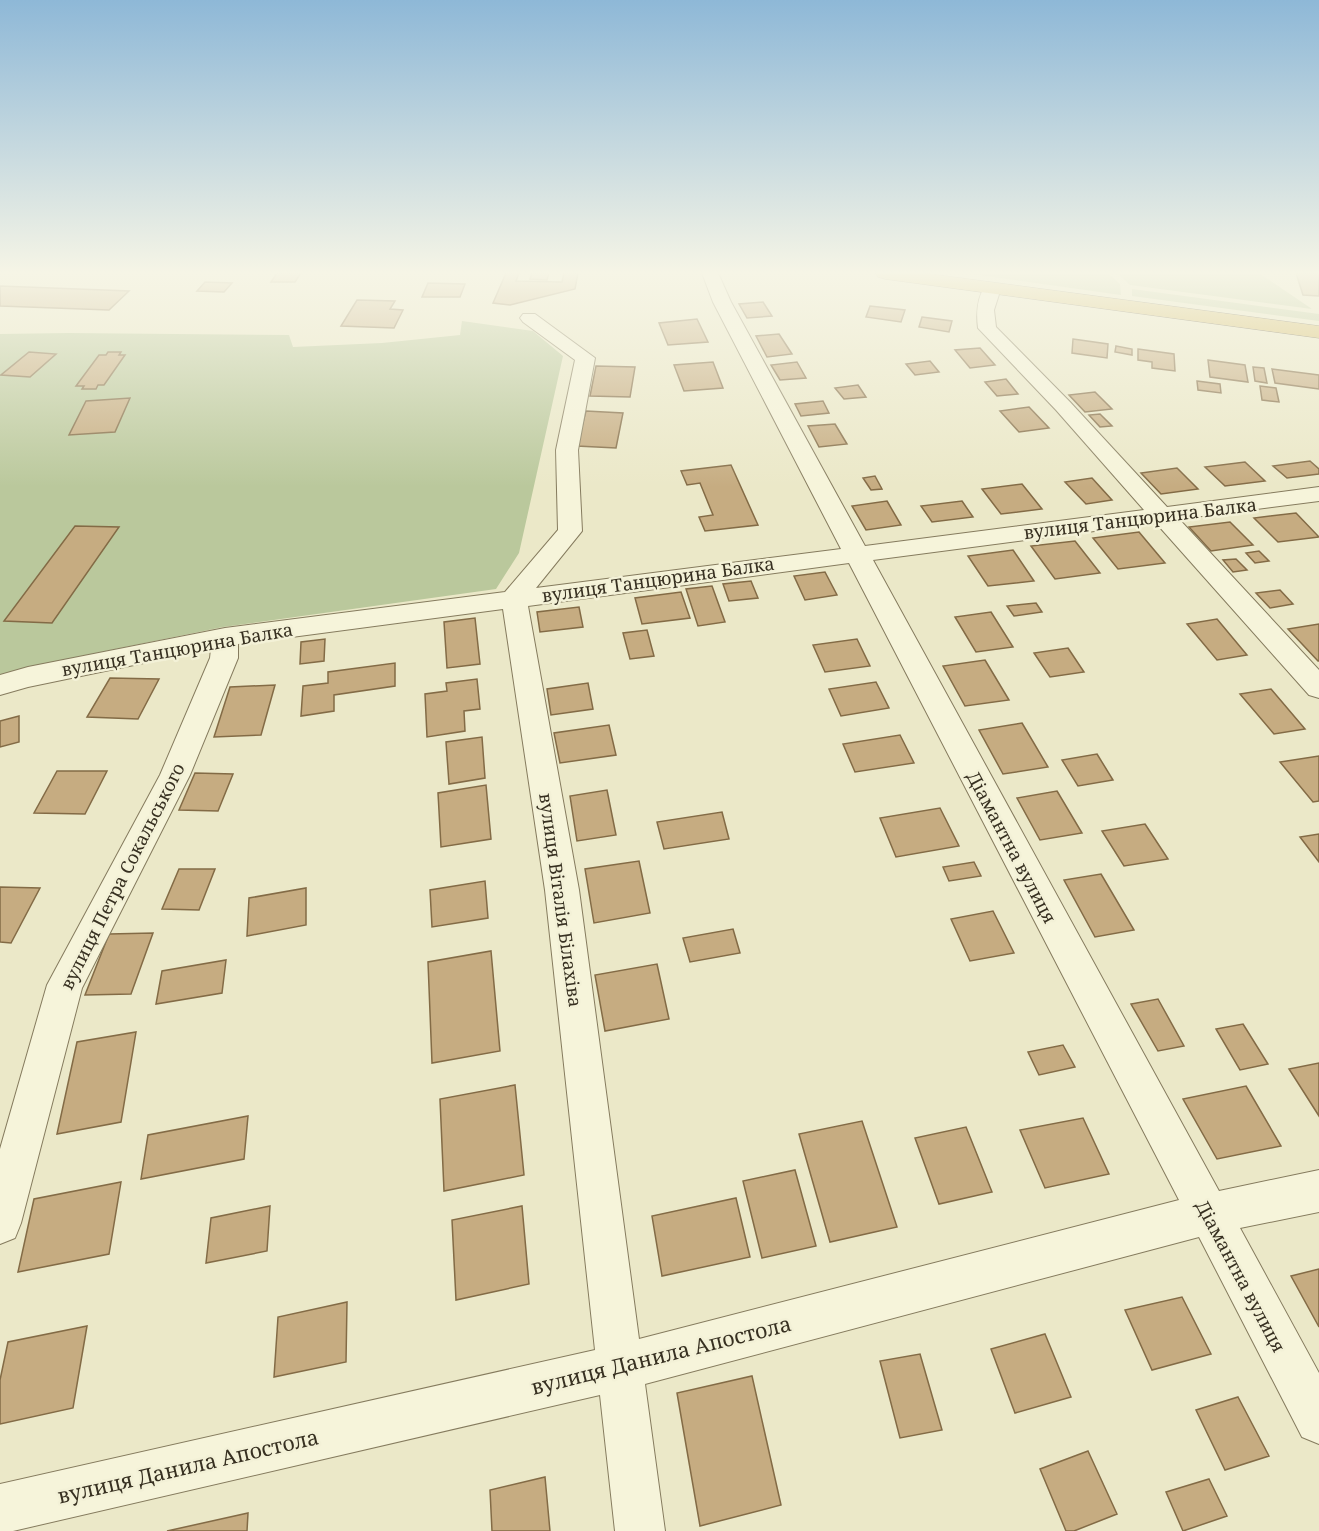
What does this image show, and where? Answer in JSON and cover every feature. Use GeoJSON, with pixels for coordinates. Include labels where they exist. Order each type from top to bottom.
{"type":"FeatureCollection","features":[{"type":"Feature","properties":{"kind":"street"},"geometry":{"type":"LineString","coordinates":[[514,598],[570,531],[567,450],[585,358],[566,344]]}},
{"type":"Feature","properties":{"kind":"street","name":"Діамантна вулиця"},"geometry":{"type":"LineString","coordinates":[[745,344],[1319,1420]]}},
{"type":"Feature","properties":{"kind":"street"},"geometry":{"type":"LineString","coordinates":[[1003,344],[1063,406],[1319,688]]}},
{"type":"Feature","properties":{"kind":"street","name":"вулиця Танцюрина Балка"},"geometry":{"type":"LineString","coordinates":[[0,685],[28,677],[225,637],[1319,494]]}},
{"type":"Feature","properties":{"kind":"street","name":"вулиця Віталія Білахіва"},"geometry":{"type":"LineString","coordinates":[[514,598],[562,890],[640,1531]]}},
{"type":"Feature","properties":{"kind":"street","name":"вулиця Петра Сокальського"},"geometry":{"type":"LineString","coordinates":[[0,1223],[64,985],[175,775],[224,658],[225,637]]}},
{"type":"Feature","properties":{"kind":"street","name":"вулиця Данила Апостола"},"geometry":{"type":"LineString","coordinates":[[0,1509],[621,1367],[1208,1214],[1319,1191]]}},
{"type":"Feature","properties":{"kind":"green space"},"geometry":{"type":"Polygon","coordinates":[[[0,344],[292,344],[293,347],[350,344],[549,344],[563,356],[519,553],[496,589],[223,627],[28,667],[0,675],[0,344]]]}},
{"type":"Feature","properties":{"kind":"building"},"geometry":{"type":"Polygon","coordinates":[[[760,344],[786,344],[792,354],[767,357],[760,344]]]}},
{"type":"Feature","properties":{"kind":"building"},"geometry":{"type":"Polygon","coordinates":[[[1073,344],[1108,344],[1107,358],[1072,353],[1073,344]]]}},
{"type":"Feature","properties":{"kind":"building"},"geometry":{"type":"Polygon","coordinates":[[[1116,346],[1132,349],[1132,355],[1115,352],[1116,346]]]}},
{"type":"Feature","properties":{"kind":"building"},"geometry":{"type":"Polygon","coordinates":[[[980,348],[995,365],[970,368],[955,350],[980,348]]]}},
{"type":"Feature","properties":{"kind":"building"},"geometry":{"type":"Polygon","coordinates":[[[1138,349],[1174,354],[1175,371],[1152,368],[1152,362],[1138,360],[1138,349]]]}},
{"type":"Feature","properties":{"kind":"building"},"geometry":{"type":"Polygon","coordinates":[[[29,352],[56,354],[30,377],[1,375],[29,352]]]}},
{"type":"Feature","properties":{"kind":"building"},"geometry":{"type":"Polygon","coordinates":[[[108,352],[121,352],[119,355],[125,355],[104,385],[98,385],[96,389],[82,389],[84,386],[76,386],[99,355],[106,355],[108,352]]]}},
{"type":"Feature","properties":{"kind":"building"},"geometry":{"type":"Polygon","coordinates":[[[1208,360],[1245,365],[1248,382],[1210,377],[1208,360]]]}},
{"type":"Feature","properties":{"kind":"building"},"geometry":{"type":"Polygon","coordinates":[[[930,361],[939,372],[915,375],[906,364],[930,361]]]}},
{"type":"Feature","properties":{"kind":"building"},"geometry":{"type":"Polygon","coordinates":[[[713,362],[723,388],[684,391],[674,365],[713,362]]]}},
{"type":"Feature","properties":{"kind":"building"},"geometry":{"type":"Polygon","coordinates":[[[797,362],[806,378],[780,380],[771,365],[797,362]]]}},
{"type":"Feature","properties":{"kind":"building"},"geometry":{"type":"Polygon","coordinates":[[[596,366],[635,367],[630,397],[590,396],[596,366]]]}},
{"type":"Feature","properties":{"kind":"building"},"geometry":{"type":"Polygon","coordinates":[[[1253,367],[1264,368],[1267,383],[1255,381],[1253,367]]]}},
{"type":"Feature","properties":{"kind":"building"},"geometry":{"type":"Polygon","coordinates":[[[1272,369],[1319,375],[1319,389],[1275,383],[1272,369]]]}},
{"type":"Feature","properties":{"kind":"building"},"geometry":{"type":"Polygon","coordinates":[[[1006,379],[1018,394],[997,396],[985,382],[1006,379]]]}},
{"type":"Feature","properties":{"kind":"building"},"geometry":{"type":"Polygon","coordinates":[[[1197,381],[1220,384],[1221,393],[1198,390],[1197,381]]]}},
{"type":"Feature","properties":{"kind":"building"},"geometry":{"type":"Polygon","coordinates":[[[858,385],[866,397],[844,399],[835,388],[858,385]]]}},
{"type":"Feature","properties":{"kind":"building"},"geometry":{"type":"Polygon","coordinates":[[[1260,386],[1276,388],[1279,402],[1262,400],[1260,386]]]}},
{"type":"Feature","properties":{"kind":"building"},"geometry":{"type":"Polygon","coordinates":[[[1095,392],[1112,409],[1085,412],[1069,395],[1095,392]]]}},
{"type":"Feature","properties":{"kind":"building"},"geometry":{"type":"Polygon","coordinates":[[[130,398],[115,432],[69,435],[86,401],[130,398]]]}},
{"type":"Feature","properties":{"kind":"building"},"geometry":{"type":"Polygon","coordinates":[[[823,401],[829,413],[801,416],[795,404],[823,401]]]}},
{"type":"Feature","properties":{"kind":"building"},"geometry":{"type":"Polygon","coordinates":[[[1029,407],[1049,428],[1019,432],[1000,411],[1029,407]]]}},
{"type":"Feature","properties":{"kind":"building"},"geometry":{"type":"Polygon","coordinates":[[[586,411],[623,413],[616,448],[577,446],[586,411]]]}},
{"type":"Feature","properties":{"kind":"building"},"geometry":{"type":"Polygon","coordinates":[[[1100,414],[1112,426],[1100,427],[1089,415],[1100,414]]]}},
{"type":"Feature","properties":{"kind":"building"},"geometry":{"type":"Polygon","coordinates":[[[835,424],[847,444],[819,447],[808,426],[835,424]]]}},
{"type":"Feature","properties":{"kind":"building"},"geometry":{"type":"Polygon","coordinates":[[[1310,461],[1319,469],[1319,474],[1287,478],[1273,466],[1310,461]]]}},
{"type":"Feature","properties":{"kind":"building"},"geometry":{"type":"Polygon","coordinates":[[[1245,462],[1265,481],[1225,486],[1205,467],[1245,462]]]}},
{"type":"Feature","properties":{"kind":"building"},"geometry":{"type":"Polygon","coordinates":[[[731,465],[758,525],[705,531],[699,517],[713,515],[700,483],[687,485],[681,471],[731,465]]]}},
{"type":"Feature","properties":{"kind":"building"},"geometry":{"type":"Polygon","coordinates":[[[1177,468],[1198,489],[1161,494],[1141,473],[1177,468]]]}},
{"type":"Feature","properties":{"kind":"building"},"geometry":{"type":"Polygon","coordinates":[[[875,476],[882,489],[871,490],[863,478],[875,476]]]}},
{"type":"Feature","properties":{"kind":"building"},"geometry":{"type":"Polygon","coordinates":[[[1092,478],[1112,500],[1086,504],[1065,482],[1092,478]]]}},
{"type":"Feature","properties":{"kind":"building"},"geometry":{"type":"Polygon","coordinates":[[[1022,484],[1042,509],[1001,514],[982,489],[1022,484]]]}},
{"type":"Feature","properties":{"kind":"building"},"geometry":{"type":"Polygon","coordinates":[[[887,501],[901,525],[866,530],[852,506],[887,501]]]}},
{"type":"Feature","properties":{"kind":"building"},"geometry":{"type":"Polygon","coordinates":[[[962,501],[973,517],[932,522],[921,506],[962,501]]]}},
{"type":"Feature","properties":{"kind":"building"},"geometry":{"type":"Polygon","coordinates":[[[1296,513],[1319,537],[1278,542],[1254,518],[1296,513]]]}},
{"type":"Feature","properties":{"kind":"building"},"geometry":{"type":"Polygon","coordinates":[[[1230,522],[1253,545],[1211,551],[1189,527],[1230,522]]]}},
{"type":"Feature","properties":{"kind":"building"},"geometry":{"type":"Polygon","coordinates":[[[75,526],[119,527],[52,623],[4,621],[75,526]]]}},
{"type":"Feature","properties":{"kind":"building"},"geometry":{"type":"Polygon","coordinates":[[[1139,532],[1165,563],[1118,569],[1093,538],[1139,532]]]}},
{"type":"Feature","properties":{"kind":"building"},"geometry":{"type":"Polygon","coordinates":[[[1075,541],[1100,573],[1055,579],[1031,546],[1075,541]]]}},
{"type":"Feature","properties":{"kind":"building"},"geometry":{"type":"Polygon","coordinates":[[[1013,550],[1034,581],[988,586],[968,556],[1013,550]]]}},
{"type":"Feature","properties":{"kind":"building"},"geometry":{"type":"Polygon","coordinates":[[[1259,551],[1269,561],[1255,563],[1246,553],[1259,551]]]}},
{"type":"Feature","properties":{"kind":"building"},"geometry":{"type":"Polygon","coordinates":[[[1236,559],[1247,570],[1233,572],[1223,560],[1236,559]]]}},
{"type":"Feature","properties":{"kind":"building"},"geometry":{"type":"Polygon","coordinates":[[[825,572],[837,595],[805,600],[794,576],[825,572]]]}},
{"type":"Feature","properties":{"kind":"building"},"geometry":{"type":"Polygon","coordinates":[[[751,581],[758,598],[729,601],[723,584],[751,581]]]}},
{"type":"Feature","properties":{"kind":"building"},"geometry":{"type":"Polygon","coordinates":[[[712,586],[725,622],[698,626],[686,589],[712,586]]]}},
{"type":"Feature","properties":{"kind":"building"},"geometry":{"type":"Polygon","coordinates":[[[1280,590],[1293,604],[1270,608],[1256,593],[1280,590]]]}},
{"type":"Feature","properties":{"kind":"building"},"geometry":{"type":"Polygon","coordinates":[[[681,592],[690,618],[642,624],[635,598],[681,592]]]}},
{"type":"Feature","properties":{"kind":"building"},"geometry":{"type":"Polygon","coordinates":[[[1036,603],[1042,612],[1014,616],[1007,606],[1036,603]]]}},
{"type":"Feature","properties":{"kind":"building"},"geometry":{"type":"Polygon","coordinates":[[[579,607],[583,627],[540,632],[537,612],[579,607]]]}},
{"type":"Feature","properties":{"kind":"building"},"geometry":{"type":"Polygon","coordinates":[[[991,612],[1013,647],[976,652],[955,617],[991,612]]]}},
{"type":"Feature","properties":{"kind":"building"},"geometry":{"type":"Polygon","coordinates":[[[475,618],[480,664],[447,668],[444,622],[475,618]]]}},
{"type":"Feature","properties":{"kind":"building"},"geometry":{"type":"Polygon","coordinates":[[[1217,619],[1247,655],[1217,660],[1187,624],[1217,619]]]}},
{"type":"Feature","properties":{"kind":"building"},"geometry":{"type":"Polygon","coordinates":[[[1319,624],[1319,661],[1318,661],[1288,629],[1319,624]]]}},
{"type":"Feature","properties":{"kind":"building"},"geometry":{"type":"Polygon","coordinates":[[[647,630],[654,656],[630,659],[623,633],[647,630]]]}},
{"type":"Feature","properties":{"kind":"building"},"geometry":{"type":"Polygon","coordinates":[[[325,639],[324,661],[300,664],[301,642],[325,639]]]}},
{"type":"Feature","properties":{"kind":"building"},"geometry":{"type":"Polygon","coordinates":[[[857,639],[870,666],[825,672],[813,645],[857,639]]]}},
{"type":"Feature","properties":{"kind":"building"},"geometry":{"type":"Polygon","coordinates":[[[1068,648],[1084,672],[1050,677],[1034,653],[1068,648]]]}},
{"type":"Feature","properties":{"kind":"building"},"geometry":{"type":"Polygon","coordinates":[[[985,660],[1009,700],[965,706],[943,666],[985,660]]]}},
{"type":"Feature","properties":{"kind":"building"},"geometry":{"type":"Polygon","coordinates":[[[395,663],[395,686],[334,695],[334,711],[301,716],[303,686],[328,683],[328,672],[395,663]]]}},
{"type":"Feature","properties":{"kind":"building"},"geometry":{"type":"Polygon","coordinates":[[[110,678],[159,679],[138,719],[87,717],[110,678]]]}},
{"type":"Feature","properties":{"kind":"building"},"geometry":{"type":"Polygon","coordinates":[[[477,679],[480,709],[464,711],[465,731],[427,737],[425,694],[447,691],[446,683],[477,679]]]}},
{"type":"Feature","properties":{"kind":"building"},"geometry":{"type":"Polygon","coordinates":[[[876,682],[889,708],[841,716],[829,689],[876,682]]]}},
{"type":"Feature","properties":{"kind":"building"},"geometry":{"type":"Polygon","coordinates":[[[588,683],[593,709],[551,715],[547,689],[588,683]]]}},
{"type":"Feature","properties":{"kind":"building"},"geometry":{"type":"Polygon","coordinates":[[[275,685],[261,735],[214,737],[230,687],[275,685]]]}},
{"type":"Feature","properties":{"kind":"building"},"geometry":{"type":"Polygon","coordinates":[[[1271,689],[1305,729],[1274,734],[1240,694],[1271,689]]]}},
{"type":"Feature","properties":{"kind":"building"},"geometry":{"type":"Polygon","coordinates":[[[19,716],[19,742],[0,747],[0,721],[19,716]]]}},
{"type":"Feature","properties":{"kind":"building"},"geometry":{"type":"Polygon","coordinates":[[[1022,723],[1048,767],[1003,774],[979,730],[1022,723]]]}},
{"type":"Feature","properties":{"kind":"building"},"geometry":{"type":"Polygon","coordinates":[[[609,725],[616,755],[560,763],[554,733],[609,725]]]}},
{"type":"Feature","properties":{"kind":"building"},"geometry":{"type":"Polygon","coordinates":[[[900,735],[914,763],[855,772],[843,744],[900,735]]]}},
{"type":"Feature","properties":{"kind":"building"},"geometry":{"type":"Polygon","coordinates":[[[482,737],[485,778],[449,784],[446,742],[482,737]]]}},
{"type":"Feature","properties":{"kind":"building"},"geometry":{"type":"Polygon","coordinates":[[[1097,754],[1113,780],[1078,786],[1062,760],[1097,754]]]}},
{"type":"Feature","properties":{"kind":"building"},"geometry":{"type":"Polygon","coordinates":[[[1319,756],[1319,801],[1313,802],[1280,762],[1319,756]]]}},
{"type":"Feature","properties":{"kind":"building"},"geometry":{"type":"Polygon","coordinates":[[[57,771],[107,771],[85,814],[34,813],[57,771]]]}},
{"type":"Feature","properties":{"kind":"building"},"geometry":{"type":"Polygon","coordinates":[[[195,773],[233,774],[218,811],[179,810],[195,773]]]}},
{"type":"Feature","properties":{"kind":"building"},"geometry":{"type":"Polygon","coordinates":[[[486,785],[491,839],[441,847],[438,793],[486,785]]]}},
{"type":"Feature","properties":{"kind":"building"},"geometry":{"type":"Polygon","coordinates":[[[607,790],[616,835],[577,841],[570,796],[607,790]]]}},
{"type":"Feature","properties":{"kind":"building"},"geometry":{"type":"Polygon","coordinates":[[[1057,791],[1082,833],[1040,840],[1017,798],[1057,791]]]}},
{"type":"Feature","properties":{"kind":"building"},"geometry":{"type":"Polygon","coordinates":[[[940,808],[959,846],[896,857],[880,818],[940,808]]]}},
{"type":"Feature","properties":{"kind":"building"},"geometry":{"type":"Polygon","coordinates":[[[722,812],[729,839],[664,849],[657,822],[722,812]]]}},
{"type":"Feature","properties":{"kind":"building"},"geometry":{"type":"Polygon","coordinates":[[[1145,824],[1168,859],[1124,866],[1102,831],[1145,824]]]}},
{"type":"Feature","properties":{"kind":"building"},"geometry":{"type":"Polygon","coordinates":[[[1319,834],[1319,862],[1300,837],[1319,834]]]}},
{"type":"Feature","properties":{"kind":"building"},"geometry":{"type":"Polygon","coordinates":[[[639,861],[650,913],[594,923],[585,869],[639,861]]]}},
{"type":"Feature","properties":{"kind":"building"},"geometry":{"type":"Polygon","coordinates":[[[974,862],[981,876],[949,881],[943,867],[974,862]]]}},
{"type":"Feature","properties":{"kind":"building"},"geometry":{"type":"Polygon","coordinates":[[[179,869],[215,869],[199,910],[162,909],[179,869]]]}},
{"type":"Feature","properties":{"kind":"building"},"geometry":{"type":"Polygon","coordinates":[[[1101,874],[1134,930],[1095,937],[1064,880],[1101,874]]]}},
{"type":"Feature","properties":{"kind":"building"},"geometry":{"type":"Polygon","coordinates":[[[485,881],[488,918],[432,927],[430,890],[485,881]]]}},
{"type":"Feature","properties":{"kind":"building"},"geometry":{"type":"Polygon","coordinates":[[[0,887],[40,888],[11,943],[0,942],[0,887]]]}},
{"type":"Feature","properties":{"kind":"building"},"geometry":{"type":"Polygon","coordinates":[[[306,888],[306,925],[247,936],[249,898],[306,888]]]}},
{"type":"Feature","properties":{"kind":"building"},"geometry":{"type":"Polygon","coordinates":[[[993,911],[1014,953],[970,961],[951,919],[993,911]]]}},
{"type":"Feature","properties":{"kind":"building"},"geometry":{"type":"Polygon","coordinates":[[[733,929],[740,953],[690,962],[683,938],[733,929]]]}},
{"type":"Feature","properties":{"kind":"building"},"geometry":{"type":"Polygon","coordinates":[[[153,933],[131,994],[85,995],[109,934],[153,933]]]}},
{"type":"Feature","properties":{"kind":"building"},"geometry":{"type":"Polygon","coordinates":[[[491,951],[500,1051],[432,1063],[428,962],[491,951]]]}},
{"type":"Feature","properties":{"kind":"building"},"geometry":{"type":"Polygon","coordinates":[[[226,960],[222,993],[156,1004],[162,971],[226,960]]]}},
{"type":"Feature","properties":{"kind":"building"},"geometry":{"type":"Polygon","coordinates":[[[657,964],[669,1019],[605,1031],[595,975],[657,964]]]}},
{"type":"Feature","properties":{"kind":"building"},"geometry":{"type":"Polygon","coordinates":[[[1158,999],[1184,1046],[1158,1051],[1131,1004],[1158,999]]]}},
{"type":"Feature","properties":{"kind":"building"},"geometry":{"type":"Polygon","coordinates":[[[1243,1024],[1268,1064],[1240,1070],[1216,1029],[1243,1024]]]}},
{"type":"Feature","properties":{"kind":"building"},"geometry":{"type":"Polygon","coordinates":[[[136,1032],[121,1122],[57,1134],[77,1042],[136,1032]]]}},
{"type":"Feature","properties":{"kind":"building"},"geometry":{"type":"Polygon","coordinates":[[[1063,1045],[1075,1067],[1039,1075],[1028,1052],[1063,1045]]]}},
{"type":"Feature","properties":{"kind":"building"},"geometry":{"type":"Polygon","coordinates":[[[1319,1063],[1319,1116],[1289,1069],[1319,1063]]]}},
{"type":"Feature","properties":{"kind":"building"},"geometry":{"type":"Polygon","coordinates":[[[515,1085],[524,1175],[444,1191],[440,1099],[515,1085]]]}},
{"type":"Feature","properties":{"kind":"building"},"geometry":{"type":"Polygon","coordinates":[[[1246,1086],[1281,1146],[1217,1159],[1183,1099],[1246,1086]]]}},
{"type":"Feature","properties":{"kind":"building"},"geometry":{"type":"Polygon","coordinates":[[[248,1116],[244,1159],[141,1179],[148,1135],[248,1116]]]}},
{"type":"Feature","properties":{"kind":"building"},"geometry":{"type":"Polygon","coordinates":[[[1083,1118],[1109,1174],[1045,1188],[1020,1130],[1083,1118]]]}},
{"type":"Feature","properties":{"kind":"building"},"geometry":{"type":"Polygon","coordinates":[[[862,1121],[897,1227],[830,1242],[799,1134],[862,1121]]]}},
{"type":"Feature","properties":{"kind":"building"},"geometry":{"type":"Polygon","coordinates":[[[966,1127],[992,1192],[939,1204],[915,1138],[966,1127]]]}},
{"type":"Feature","properties":{"kind":"building"},"geometry":{"type":"Polygon","coordinates":[[[795,1170],[816,1246],[762,1258],[743,1181],[795,1170]]]}},
{"type":"Feature","properties":{"kind":"building"},"geometry":{"type":"Polygon","coordinates":[[[121,1182],[109,1254],[18,1272],[34,1199],[121,1182]]]}},
{"type":"Feature","properties":{"kind":"building"},"geometry":{"type":"Polygon","coordinates":[[[736,1198],[750,1257],[662,1276],[652,1216],[736,1198]]]}},
{"type":"Feature","properties":{"kind":"building"},"geometry":{"type":"Polygon","coordinates":[[[270,1206],[267,1251],[206,1263],[211,1218],[270,1206]]]}},
{"type":"Feature","properties":{"kind":"building"},"geometry":{"type":"Polygon","coordinates":[[[522,1206],[529,1284],[456,1300],[452,1220],[522,1206]]]}},
{"type":"Feature","properties":{"kind":"building"},"geometry":{"type":"Polygon","coordinates":[[[1319,1269],[1319,1327],[1291,1276],[1319,1269]]]}},
{"type":"Feature","properties":{"kind":"building"},"geometry":{"type":"Polygon","coordinates":[[[1182,1297],[1211,1354],[1152,1370],[1125,1310],[1182,1297]]]}},
{"type":"Feature","properties":{"kind":"building"},"geometry":{"type":"Polygon","coordinates":[[[347,1302],[346,1362],[274,1377],[278,1317],[347,1302]]]}},
{"type":"Feature","properties":{"kind":"building"},"geometry":{"type":"Polygon","coordinates":[[[87,1326],[73,1408],[0,1424],[0,1380],[8,1342],[87,1326]]]}},
{"type":"Feature","properties":{"kind":"building"},"geometry":{"type":"Polygon","coordinates":[[[1045,1334],[1071,1397],[1015,1413],[991,1349],[1045,1334]]]}},
{"type":"Feature","properties":{"kind":"building"},"geometry":{"type":"Polygon","coordinates":[[[920,1354],[942,1430],[900,1438],[880,1361],[920,1354]]]}},
{"type":"Feature","properties":{"kind":"building"},"geometry":{"type":"Polygon","coordinates":[[[752,1376],[781,1505],[700,1526],[677,1393],[752,1376]]]}},
{"type":"Feature","properties":{"kind":"building"},"geometry":{"type":"Polygon","coordinates":[[[1238,1397],[1269,1456],[1225,1470],[1196,1410],[1238,1397]]]}},
{"type":"Feature","properties":{"kind":"building"},"geometry":{"type":"Polygon","coordinates":[[[1088,1451],[1117,1514],[1074,1531],[1066,1531],[1040,1469],[1088,1451]]]}},
{"type":"Feature","properties":{"kind":"building"},"geometry":{"type":"Polygon","coordinates":[[[545,1477],[550,1531],[492,1531],[490,1490],[545,1477]]]}},
{"type":"Feature","properties":{"kind":"building"},"geometry":{"type":"Polygon","coordinates":[[[1209,1479],[1227,1516],[1183,1531],[1166,1492],[1209,1479]]]}},
{"type":"Feature","properties":{"kind":"building"},"geometry":{"type":"Polygon","coordinates":[[[248,1513],[247,1531],[167,1531],[248,1513]]]}}]}
